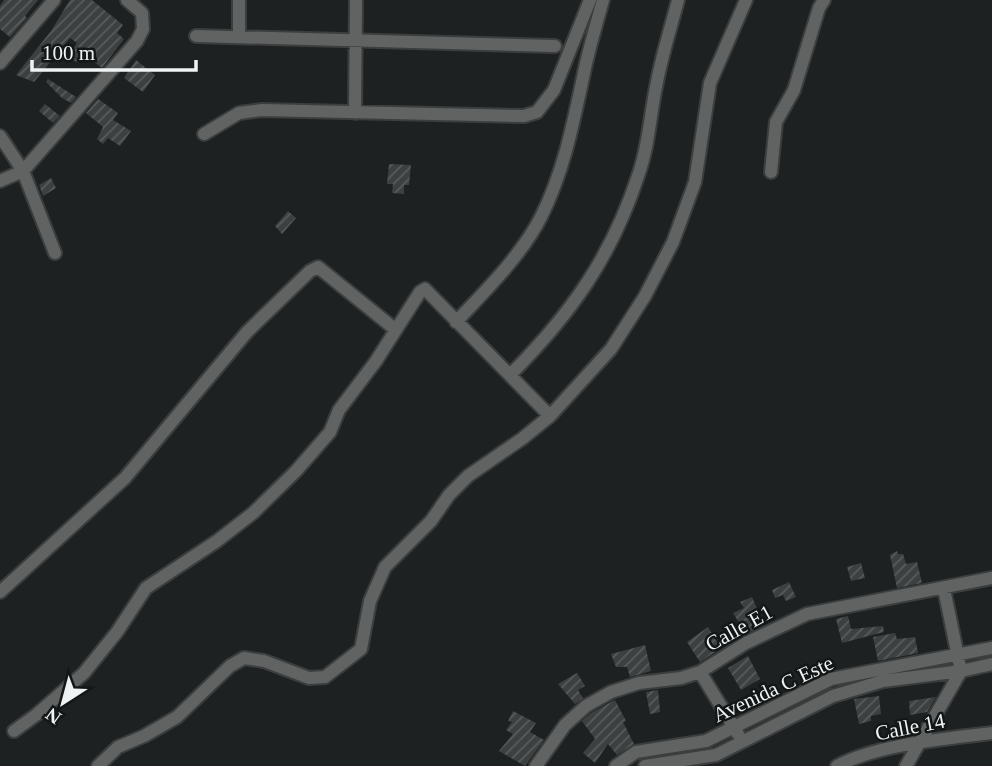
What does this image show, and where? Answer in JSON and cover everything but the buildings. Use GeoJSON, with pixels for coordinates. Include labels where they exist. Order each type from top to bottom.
{"type":"FeatureCollection","features":[{"type":"Feature","properties":{"kind":"street"},"geometry":{"type":"LineString","coordinates":[[0,63],[54,0]]}},
{"type":"Feature","properties":{"kind":"street"},"geometry":{"type":"LineString","coordinates":[[0,181],[23,171],[137,41],[143,29],[142,13],[127,0]]}},
{"type":"Feature","properties":{"kind":"street"},"geometry":{"type":"LineString","coordinates":[[239,0],[239,37]]}},
{"type":"Feature","properties":{"kind":"street"},"geometry":{"type":"LineString","coordinates":[[355,113],[356,0]]}},
{"type":"Feature","properties":{"kind":"street"},"geometry":{"type":"LineString","coordinates":[[204,134],[239,113],[262,110],[524,116],[537,112],[554,90],[590,0]]}},
{"type":"Feature","properties":{"kind":"street"},"geometry":{"type":"LineString","coordinates":[[456,322],[516,254],[540,219],[562,168],[603,0]]}},
{"type":"Feature","properties":{"kind":"street"},"geometry":{"type":"LineString","coordinates":[[510,375],[570,311],[601,264],[625,211],[639,175],[651,125],[657,82],[678,0]]}},
{"type":"Feature","properties":{"kind":"street"},"geometry":{"type":"LineString","coordinates":[[98,766],[118,747],[177,717],[230,666],[244,658],[264,661],[309,678],[325,677],[360,649],[370,601],[385,567],[402,547],[431,521],[449,495],[468,476],[523,438],[550,415],[611,349],[645,296],[673,242],[695,182],[710,83],[746,0]]}},
{"type":"Feature","properties":{"kind":"street"},"geometry":{"type":"LineString","coordinates":[[771,172],[776,122],[794,90],[819,8],[824,0]]}},
{"type":"Feature","properties":{"kind":"street"},"geometry":{"type":"LineString","coordinates":[[196,36],[555,46]]}},
{"type":"Feature","properties":{"kind":"street"},"geometry":{"type":"LineString","coordinates":[[0,136],[23,171],[55,253]]}},
{"type":"Feature","properties":{"kind":"street"},"geometry":{"type":"LineString","coordinates":[[0,592],[125,478],[247,332],[310,271],[318,267],[396,330]]}},
{"type":"Feature","properties":{"kind":"street"},"geometry":{"type":"LineString","coordinates":[[13,731],[36,715],[84,673],[117,632],[146,588],[217,541],[253,513],[296,471],[330,432],[339,410],[420,292],[425,289],[550,415]]}},
{"type":"Feature","properties":{"kind":"street","name":"Calle E1"},"geometry":{"type":"LineString","coordinates":[[536,766],[565,725],[586,706],[611,692],[639,683],[681,678],[700,672],[746,643],[807,614],[992,578]]}},
{"type":"Feature","properties":{"kind":"street"},"geometry":{"type":"LineString","coordinates":[[906,766],[961,671],[944,589]]}},
{"type":"Feature","properties":{"kind":"street","name":"Avenida C Este"},"geometry":{"type":"LineString","coordinates":[[616,766],[636,752],[706,741],[831,679],[992,648]]}},
{"type":"Feature","properties":{"kind":"street"},"geometry":{"type":"LineString","coordinates":[[645,766],[716,755],[833,696],[883,681],[961,671],[992,664]]}},
{"type":"Feature","properties":{"kind":"street"},"geometry":{"type":"LineString","coordinates":[[700,672],[742,742]]}},
{"type":"Feature","properties":{"kind":"street","name":"Calle 14"},"geometry":{"type":"LineString","coordinates":[[837,766],[851,759],[921,743],[992,733]]}}]}
